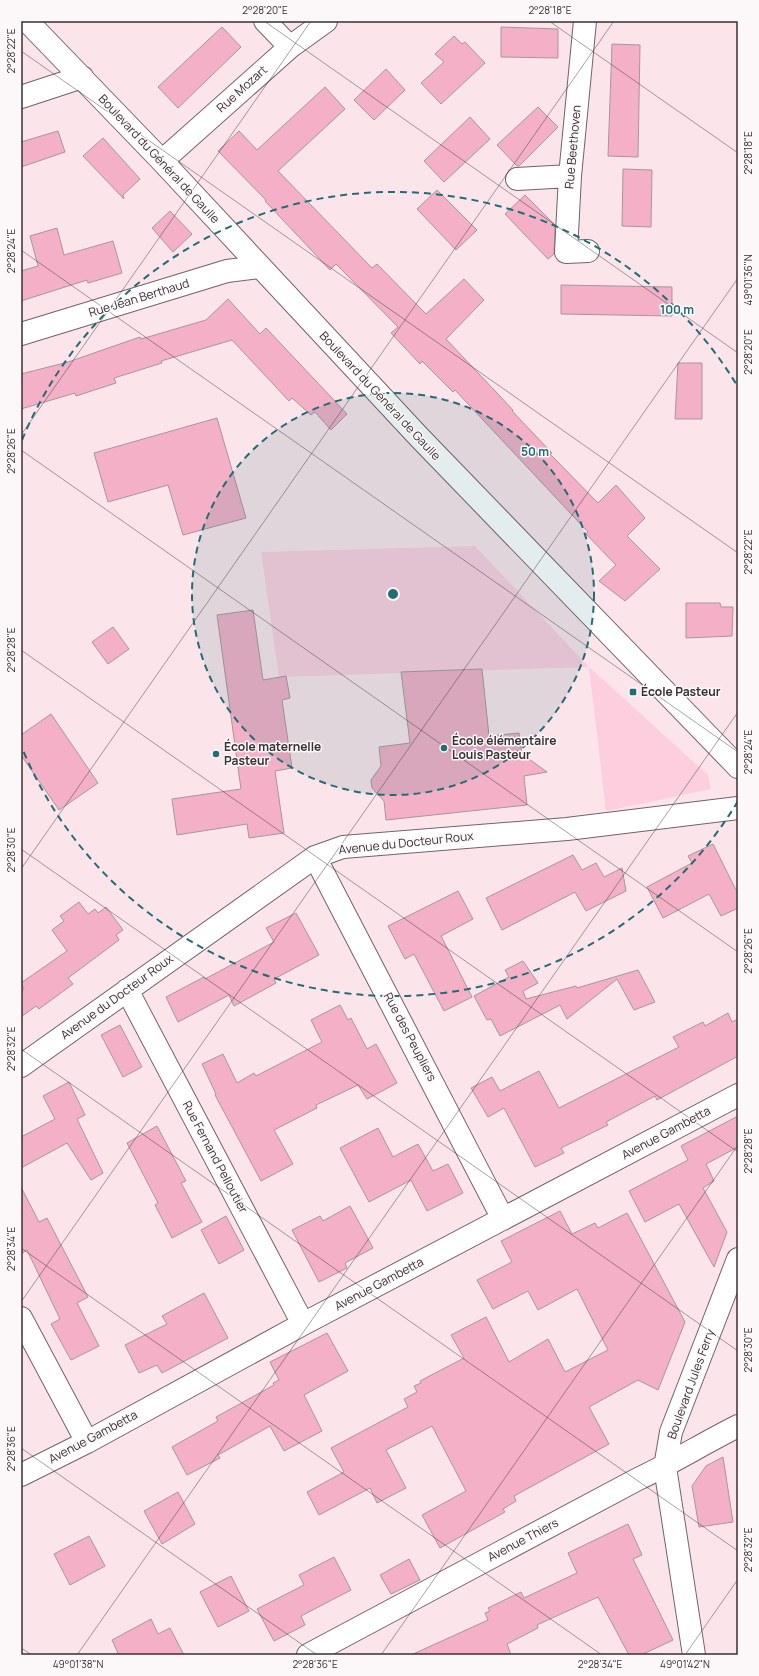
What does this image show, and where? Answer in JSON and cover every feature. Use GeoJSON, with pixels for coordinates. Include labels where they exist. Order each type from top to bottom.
{"type":"FeatureCollection","features":[{"type":"Feature","properties":{"kind":"street","name":"Boulevard du Général de Gaulle"},"geometry":{"type":"LineString","coordinates":[[27,21],[162,161],[418,437],[738,767]]}},
{"type":"Feature","properties":{"kind":"street"},"geometry":{"type":"LineString","coordinates":[[264,21],[290,47]]}},
{"type":"Feature","properties":{"kind":"street","name":"Rue Mozart"},"geometry":{"type":"LineString","coordinates":[[162,161],[290,47],[326,21]]}},
{"type":"Feature","properties":{"kind":"street","name":"Rue Beethoven"},"geometry":{"type":"LineString","coordinates":[[585,21],[570,176],[566,252],[588,251]]}},
{"type":"Feature","properties":{"kind":"street"},"geometry":{"type":"LineString","coordinates":[[21,96],[82,77]]}},
{"type":"Feature","properties":{"kind":"street"},"geometry":{"type":"LineString","coordinates":[[517,179],[570,176]]}},
{"type":"Feature","properties":{"kind":"street","name":"Rue Jean Berthaud"},"geometry":{"type":"LineString","coordinates":[[21,334],[228,271],[259,267]]}},
{"type":"Feature","properties":{"kind":"street","name":"Avenue du Docteur Roux"},"geometry":{"type":"LineString","coordinates":[[21,1066],[315,857],[343,847],[567,829],[738,808]]}},
{"type":"Feature","properties":{"kind":"street","name":"Rue des Peupliers"},"geometry":{"type":"LineString","coordinates":[[315,857],[503,1219]]}},
{"type":"Feature","properties":{"kind":"street","name":"Rue Fernand Pelloutier"},"geometry":{"type":"LineString","coordinates":[[127,990],[303,1324]]}},
{"type":"Feature","properties":{"kind":"street","name":"Avenue Gambetta"},"geometry":{"type":"LineString","coordinates":[[21,1475],[87,1442],[303,1324],[738,1095]]}},
{"type":"Feature","properties":{"kind":"street","name":"Boulevard Jules Ferry"},"geometry":{"type":"LineString","coordinates":[[694,1655],[665,1467],[671,1432],[738,1259]]}},
{"type":"Feature","properties":{"kind":"street"},"geometry":{"type":"LineString","coordinates":[[21,1318],[87,1442]]}},
{"type":"Feature","properties":{"kind":"street","name":"Avenue Thiers"},"geometry":{"type":"LineString","coordinates":[[308,1655],[638,1479],[665,1467],[698,1446],[738,1426]]}},
{"type":"Feature","properties":{"kind":"shaded area"},"geometry":{"type":"Polygon","coordinates":[[[475,546],[589,667],[279,677],[261,552],[475,546]]]}},
{"type":"Feature","properties":{"kind":"shaded area"},"geometry":{"type":"Polygon","coordinates":[[[589,667],[708,775],[711,789],[606,811],[589,667]]]}},
{"type":"Feature","properties":{"kind":"building"},"geometry":{"type":"Polygon","coordinates":[[[222,27],[241,47],[178,108],[158,87],[222,27]]]}},
{"type":"Feature","properties":{"kind":"building"},"geometry":{"type":"Polygon","coordinates":[[[501,27],[558,29],[558,58],[501,57],[501,27]]]}},
{"type":"Feature","properties":{"kind":"building"},"geometry":{"type":"Polygon","coordinates":[[[454,36],[462,44],[465,42],[485,63],[441,104],[421,83],[444,62],[435,54],[454,36]]]}},
{"type":"Feature","properties":{"kind":"building"},"geometry":{"type":"Polygon","coordinates":[[[612,44],[640,45],[638,157],[608,156],[612,44]]]}},
{"type":"Feature","properties":{"kind":"building"},"geometry":{"type":"Polygon","coordinates":[[[386,69],[405,90],[374,120],[354,100],[386,69]]]}},
{"type":"Feature","properties":{"kind":"building"},"geometry":{"type":"Polygon","coordinates":[[[325,87],[345,109],[278,171],[372,268],[377,264],[426,314],[464,279],[484,300],[446,339],[552,453],[550,454],[598,503],[616,485],[645,518],[627,536],[660,569],[625,601],[599,581],[616,565],[586,534],[588,532],[455,390],[453,392],[422,361],[420,364],[391,333],[398,327],[336,264],[330,270],[265,201],[266,200],[218,151],[239,131],[257,150],[325,87]]]}},
{"type":"Feature","properties":{"kind":"building"},"geometry":{"type":"Polygon","coordinates":[[[538,107],[558,127],[519,166],[517,166],[497,145],[538,107]]]}},
{"type":"Feature","properties":{"kind":"building"},"geometry":{"type":"Polygon","coordinates":[[[470,117],[490,139],[444,182],[424,161],[470,117]]]}},
{"type":"Feature","properties":{"kind":"building"},"geometry":{"type":"Polygon","coordinates":[[[58,131],[65,152],[21,167],[21,142],[58,131]]]}},
{"type":"Feature","properties":{"kind":"building"},"geometry":{"type":"Polygon","coordinates":[[[103,138],[140,179],[123,195],[124,199],[83,156],[103,138]]]}},
{"type":"Feature","properties":{"kind":"building"},"geometry":{"type":"Polygon","coordinates":[[[623,169],[652,170],[651,227],[622,226],[623,169]]]}},
{"type":"Feature","properties":{"kind":"building"},"geometry":{"type":"Polygon","coordinates":[[[437,190],[477,230],[456,250],[417,209],[437,190]]]}},
{"type":"Feature","properties":{"kind":"building"},"geometry":{"type":"Polygon","coordinates":[[[525,195],[555,225],[554,254],[548,259],[505,214],[525,195]]]}},
{"type":"Feature","properties":{"kind":"building"},"geometry":{"type":"Polygon","coordinates":[[[170,211],[192,234],[173,252],[152,228],[170,211]]]}},
{"type":"Feature","properties":{"kind":"building"},"geometry":{"type":"Polygon","coordinates":[[[57,228],[64,255],[113,241],[122,273],[88,283],[87,280],[21,301],[21,271],[38,266],[30,236],[57,228]]]}},
{"type":"Feature","properties":{"kind":"building"},"geometry":{"type":"Polygon","coordinates":[[[561,285],[672,287],[672,316],[561,314],[561,285]]]}},
{"type":"Feature","properties":{"kind":"building"},"geometry":{"type":"Polygon","coordinates":[[[228,299],[260,334],[266,328],[347,414],[331,430],[315,412],[311,415],[292,398],[289,401],[232,340],[161,361],[162,363],[114,378],[116,383],[76,396],[75,393],[21,409],[21,374],[68,362],[140,337],[141,339],[206,320],[228,299]]]}},
{"type":"Feature","properties":{"kind":"building"},"geometry":{"type":"Polygon","coordinates":[[[678,363],[702,363],[702,419],[675,419],[678,363]]]}},
{"type":"Feature","properties":{"kind":"building"},"geometry":{"type":"Polygon","coordinates":[[[217,418],[246,518],[183,535],[168,485],[108,502],[94,453],[217,418]]]}},
{"type":"Feature","properties":{"kind":"building"},"geometry":{"type":"Polygon","coordinates":[[[686,603],[720,603],[721,607],[733,607],[732,636],[686,638],[686,603]]]}},
{"type":"Feature","properties":{"kind":"building"},"geometry":{"type":"Polygon","coordinates":[[[253,610],[263,680],[286,676],[290,698],[282,700],[292,768],[275,771],[284,833],[249,838],[247,824],[177,835],[172,799],[241,789],[217,615],[253,610]]]}},
{"type":"Feature","properties":{"kind":"building"},"geometry":{"type":"Polygon","coordinates":[[[113,627],[129,649],[108,664],[92,642],[113,627]]]}},
{"type":"Feature","properties":{"kind":"building"},"geometry":{"type":"Polygon","coordinates":[[[482,669],[489,736],[519,733],[522,754],[547,772],[524,776],[527,805],[386,820],[384,801],[372,788],[371,780],[381,766],[379,747],[410,743],[401,672],[482,669]]]}},
{"type":"Feature","properties":{"kind":"building"},"geometry":{"type":"Polygon","coordinates":[[[51,714],[98,783],[59,810],[21,755],[21,735],[51,714]]]}},
{"type":"Feature","properties":{"kind":"building"},"geometry":{"type":"Polygon","coordinates":[[[713,844],[738,894],[738,908],[721,916],[709,894],[663,918],[647,887],[692,863],[688,856],[713,844]]]}},
{"type":"Feature","properties":{"kind":"building"},"geometry":{"type":"Polygon","coordinates":[[[573,855],[582,870],[596,863],[604,877],[622,868],[626,891],[586,911],[575,892],[502,930],[486,898],[573,855]]]}},
{"type":"Feature","properties":{"kind":"building"},"geometry":{"type":"Polygon","coordinates":[[[458,891],[473,919],[441,936],[472,997],[444,1011],[414,954],[405,959],[388,926],[458,891]]]}},
{"type":"Feature","properties":{"kind":"building"},"geometry":{"type":"Polygon","coordinates":[[[79,902],[88,914],[95,909],[98,913],[106,907],[123,930],[116,935],[119,940],[68,978],[73,984],[39,1009],[36,1006],[21,1017],[21,991],[24,989],[21,983],[67,951],[52,930],[64,921],[60,916],[79,902]]]}},
{"type":"Feature","properties":{"kind":"building"},"geometry":{"type":"Polygon","coordinates":[[[296,913],[319,955],[274,979],[276,983],[234,1006],[229,995],[178,1022],[166,997],[204,977],[205,979],[274,942],[266,928],[296,913]]]}},
{"type":"Feature","properties":{"kind":"building"},"geometry":{"type":"Polygon","coordinates":[[[523,961],[538,983],[523,991],[526,999],[576,986],[577,988],[638,970],[655,1002],[634,1010],[617,979],[567,1019],[560,1005],[500,1036],[491,1019],[487,1020],[474,996],[509,977],[505,970],[523,961]]]}},
{"type":"Feature","properties":{"kind":"building"},"geometry":{"type":"Polygon","coordinates":[[[340,1005],[348,1020],[351,1018],[367,1049],[376,1044],[397,1083],[367,1099],[358,1085],[316,1105],[317,1108],[274,1130],[293,1164],[261,1181],[215,1095],[216,1094],[202,1064],[223,1054],[237,1083],[254,1073],[256,1076],[322,1042],[311,1020],[340,1005]]]}},
{"type":"Feature","properties":{"kind":"building"},"geometry":{"type":"Polygon","coordinates":[[[728,1013],[732,1022],[738,1019],[738,1056],[657,1100],[655,1096],[606,1122],[608,1125],[561,1148],[564,1153],[535,1167],[504,1108],[488,1117],[471,1088],[492,1077],[500,1091],[539,1071],[559,1108],[679,1047],[673,1037],[703,1022],[705,1026],[728,1013]]]}},
{"type":"Feature","properties":{"kind":"building"},"geometry":{"type":"Polygon","coordinates":[[[120,1025],[142,1067],[123,1077],[101,1035],[120,1025]]]}},
{"type":"Feature","properties":{"kind":"building"},"geometry":{"type":"Polygon","coordinates":[[[69,1082],[85,1115],[77,1119],[103,1173],[91,1180],[67,1143],[21,1168],[21,1137],[55,1119],[43,1096],[69,1082]]]}},
{"type":"Feature","properties":{"kind":"building"},"geometry":{"type":"Polygon","coordinates":[[[738,1116],[738,1147],[706,1164],[714,1181],[703,1188],[727,1232],[714,1267],[679,1204],[645,1222],[629,1191],[688,1160],[681,1146],[738,1116]]]}},
{"type":"Feature","properties":{"kind":"building"},"geometry":{"type":"Polygon","coordinates":[[[157,1126],[186,1181],[181,1183],[202,1222],[172,1238],[155,1205],[158,1203],[127,1143],[157,1126]]]}},
{"type":"Feature","properties":{"kind":"building"},"geometry":{"type":"Polygon","coordinates":[[[378,1128],[393,1157],[418,1144],[433,1171],[448,1164],[463,1193],[427,1211],[411,1180],[369,1202],[340,1148],[378,1128]]]}},
{"type":"Feature","properties":{"kind":"building"},"geometry":{"type":"Polygon","coordinates":[[[21,1187],[39,1222],[47,1218],[88,1297],[77,1303],[99,1346],[71,1360],[51,1324],[60,1319],[27,1250],[21,1254],[21,1187]]]}},
{"type":"Feature","properties":{"kind":"building"},"geometry":{"type":"Polygon","coordinates":[[[350,1206],[373,1248],[345,1263],[347,1268],[319,1282],[292,1230],[320,1216],[323,1221],[350,1206]]]}},
{"type":"Feature","properties":{"kind":"building"},"geometry":{"type":"Polygon","coordinates":[[[560,1211],[572,1234],[595,1223],[598,1228],[627,1213],[685,1322],[658,1390],[638,1380],[589,1407],[609,1444],[514,1496],[516,1501],[503,1509],[505,1512],[440,1548],[422,1515],[466,1491],[432,1426],[386,1450],[406,1488],[377,1503],[370,1488],[319,1515],[307,1492],[344,1472],[331,1448],[408,1407],[404,1399],[417,1392],[414,1386],[421,1383],[420,1381],[464,1358],[451,1335],[486,1317],[509,1362],[548,1339],[565,1372],[608,1350],[577,1289],[538,1310],[528,1291],[493,1309],[477,1280],[512,1262],[501,1241],[560,1211]]]}},
{"type":"Feature","properties":{"kind":"building"},"geometry":{"type":"Polygon","coordinates":[[[226,1216],[244,1250],[219,1264],[201,1230],[226,1216]]]}},
{"type":"Feature","properties":{"kind":"building"},"geometry":{"type":"Polygon","coordinates":[[[204,1293],[228,1338],[162,1373],[157,1365],[139,1373],[125,1345],[167,1324],[162,1316],[204,1293]]]}},
{"type":"Feature","properties":{"kind":"building"},"geometry":{"type":"Polygon","coordinates":[[[327,1333],[348,1371],[304,1395],[322,1431],[284,1451],[270,1426],[218,1455],[220,1458],[187,1475],[172,1447],[218,1421],[216,1417],[274,1385],[273,1383],[279,1380],[270,1362],[327,1333]]]}},
{"type":"Feature","properties":{"kind":"building"},"geometry":{"type":"Polygon","coordinates":[[[723,1457],[733,1522],[699,1527],[692,1486],[706,1466],[723,1457]]]}},
{"type":"Feature","properties":{"kind":"building"},"geometry":{"type":"Polygon","coordinates":[[[178,1492],[195,1524],[162,1544],[144,1511],[178,1492]]]}},
{"type":"Feature","properties":{"kind":"building"},"geometry":{"type":"Polygon","coordinates":[[[628,1524],[642,1555],[633,1559],[673,1640],[641,1655],[629,1655],[598,1597],[537,1625],[538,1628],[507,1644],[511,1655],[411,1655],[488,1620],[485,1613],[490,1611],[488,1608],[521,1592],[524,1598],[577,1573],[568,1553],[628,1524]]]}},
{"type":"Feature","properties":{"kind":"building"},"geometry":{"type":"Polygon","coordinates":[[[89,1536],[105,1566],[70,1585],[54,1554],[89,1536]]]}},
{"type":"Feature","properties":{"kind":"building"},"geometry":{"type":"Polygon","coordinates":[[[334,1557],[351,1590],[301,1616],[305,1625],[274,1641],[257,1609],[304,1585],[299,1575],[334,1557]]]}},
{"type":"Feature","properties":{"kind":"building"},"geometry":{"type":"Polygon","coordinates":[[[409,1559],[420,1580],[391,1594],[380,1575],[409,1559]]]}},
{"type":"Feature","properties":{"kind":"building"},"geometry":{"type":"Polygon","coordinates":[[[231,1576],[249,1611],[218,1627],[200,1592],[231,1576]]]}},
{"type":"Feature","properties":{"kind":"building"},"geometry":{"type":"Polygon","coordinates":[[[151,1619],[158,1634],[170,1628],[184,1655],[114,1655],[118,1653],[112,1640],[151,1619]]]}},
{"type":"Feature","properties":{"kind":"place","name":"École Pasteur"},"geometry":{"type":"Point","coordinates":[633,692]}},
{"type":"Feature","properties":{"kind":"place","name":"École élémentaire Louis Pasteur"},"geometry":{"type":"Point","coordinates":[444,748]}},
{"type":"Feature","properties":{"kind":"place","name":"École maternelle Pasteur"},"geometry":{"type":"Point","coordinates":[216,754]}}]}
